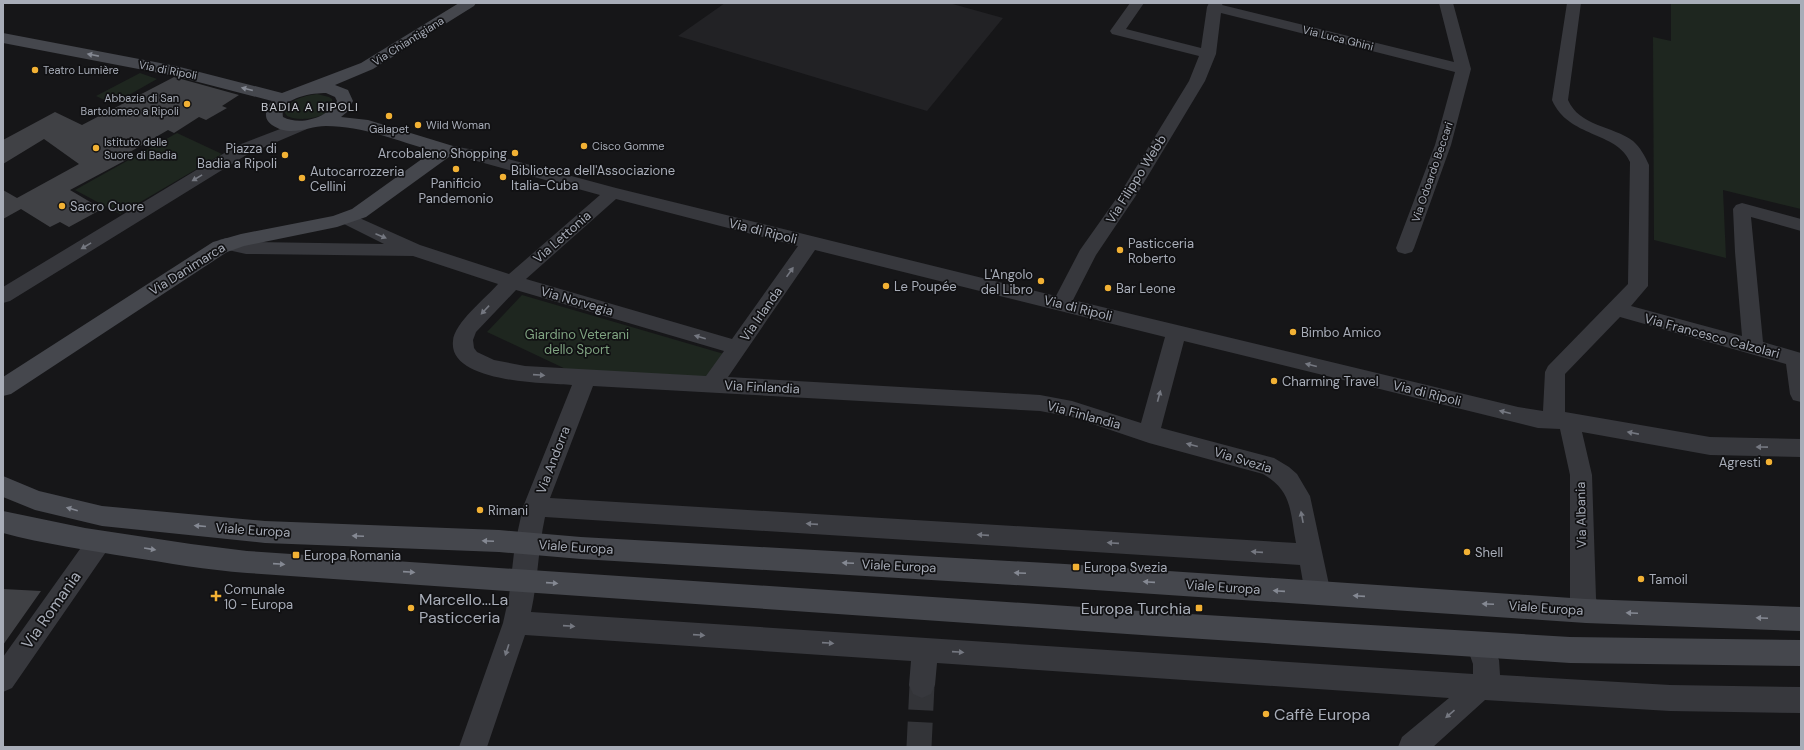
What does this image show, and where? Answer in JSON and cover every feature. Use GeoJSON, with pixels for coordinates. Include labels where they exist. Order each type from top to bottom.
{"type":"FeatureCollection","features":[{"type":"Feature","properties":{"kind":"main road","name":"Via Chiantigiana"},"geometry":{"type":"LineString","coordinates":[[310,89],[367,66],[469,3]]}},
{"type":"Feature","properties":{"kind":"main road","name":"Via di Ripoli"},"geometry":{"type":"LineString","coordinates":[[3,38],[176,71],[285,99]]}},
{"type":"Feature","properties":{"kind":"main road","name":"Via Chiantigiana"},"geometry":{"type":"LineString","coordinates":[[344,100],[367,66]]}},
{"type":"Feature","properties":{"kind":"main road"},"geometry":{"type":"LineString","coordinates":[[344,100],[334,115],[323,121],[301,126],[282,124],[274,115],[277,106],[285,99],[296,93],[310,89],[323,88],[339,91],[362,124]]}},
{"type":"Feature","properties":{"kind":"main road","name":"Via di Ripoli"},"geometry":{"type":"LineString","coordinates":[[323,121],[362,124],[446,150]]}},
{"type":"Feature","properties":{"kind":"main road","name":"Via Danimarca"},"geometry":{"type":"LineString","coordinates":[[3,388],[192,264],[226,244],[346,218],[366,210],[446,150]]}},
{"type":"Feature","properties":{"kind":"main road","name":"Viale Europa"},"geometry":{"type":"LineString","coordinates":[[3,486],[35,500],[82,512],[124,519],[265,532],[527,544],[1065,576],[1586,611],[1801,619]]}},
{"type":"Feature","properties":{"kind":"main road"},"geometry":{"type":"LineString","coordinates":[[3,522],[32,530],[99,542],[220,560],[1148,624],[1570,650],[1801,653]]}},
{"type":"Feature","properties":{"kind":"street"},"geometry":{"type":"LineString","coordinates":[[1137,3],[1117,31],[1208,54]]}},
{"type":"Feature","properties":{"kind":"street","name":"Via Odoardo Beccari"},"geometry":{"type":"LineString","coordinates":[[1405,248],[1443,145],[1463,69],[1446,3]]}},
{"type":"Feature","properties":{"kind":"street","name":"Via Albania"},"geometry":{"type":"LineString","coordinates":[[1574,3],[1560,100],[1563,110],[1574,119],[1626,144],[1633,150],[1640,165],[1638,286],[1618,309],[1555,372],[1562,420],[1570,432],[1580,475],[1583,598],[1586,611]]}},
{"type":"Feature","properties":{"kind":"street","name":"Via Filippo Webb"},"geometry":{"type":"LineString","coordinates":[[1062,304],[1087,254],[1128,194],[1205,66],[1215,5]]}},
{"type":"Feature","properties":{"kind":"street","name":"Via Luca Ghini"},"geometry":{"type":"LineString","coordinates":[[1215,5],[1463,69]]}},
{"type":"Feature","properties":{"kind":"street"},"geometry":{"type":"LineString","coordinates":[[242,150],[274,115]]}},
{"type":"Feature","properties":{"kind":"street"},"geometry":{"type":"LineString","coordinates":[[3,296],[242,150],[301,126]]}},
{"type":"Feature","properties":{"kind":"street","name":"Via di Ripoli"},"geometry":{"type":"LineString","coordinates":[[446,150],[475,155],[613,193],[810,243],[1518,415],[1562,420],[1710,446],[1801,448]]}},
{"type":"Feature","properties":{"kind":"street","name":"Via Lettonia"},"geometry":{"type":"LineString","coordinates":[[512,282],[613,193]]}},
{"type":"Feature","properties":{"kind":"street"},"geometry":{"type":"LineString","coordinates":[[1754,347],[1744,252],[1742,209],[1801,224]]}},
{"type":"Feature","properties":{"kind":"street","name":"Via Norvegia"},"geometry":{"type":"LineString","coordinates":[[346,218],[365,229],[417,251],[512,282],[738,348]]}},
{"type":"Feature","properties":{"kind":"street","name":"Via Irlanda"},"geometry":{"type":"LineString","coordinates":[[712,384],[810,243]]}},
{"type":"Feature","properties":{"kind":"street","name":"Via Norvegia"},"geometry":{"type":"LineString","coordinates":[[226,244],[246,248],[417,251]]}},
{"type":"Feature","properties":{"kind":"street","name":"Via Finlandia"},"geometry":{"type":"LineString","coordinates":[[512,282],[464,334],[464,348],[469,357],[477,362],[500,370],[525,374],[585,379],[712,384],[1040,403],[1072,409],[1149,434]]}},
{"type":"Feature","properties":{"kind":"street","name":"Via Francesco Calzolari"},"geometry":{"type":"LineString","coordinates":[[1618,309],[1796,359],[1801,394]]}},
{"type":"Feature","properties":{"kind":"street"},"geometry":{"type":"LineString","coordinates":[[1149,434],[1176,332]]}},
{"type":"Feature","properties":{"kind":"street","name":"Via Andorra"},"geometry":{"type":"LineString","coordinates":[[473,747],[516,623],[524,580],[527,544],[535,507],[585,379]]}},
{"type":"Feature","properties":{"kind":"street","name":"Via Svezia"},"geometry":{"type":"LineString","coordinates":[[1149,434],[1266,465],[1283,474],[1289,480],[1298,496],[1318,594]]}},
{"type":"Feature","properties":{"kind":"street"},"geometry":{"type":"LineString","coordinates":[[535,507],[1310,555]]}},
{"type":"Feature","properties":{"kind":"street","name":"Via Romania"},"geometry":{"type":"LineString","coordinates":[[3,679],[99,542]]}},
{"type":"Feature","properties":{"kind":"street"},"geometry":{"type":"LineString","coordinates":[[516,623],[1479,687],[1670,698],[1801,700]]}},
{"type":"Feature","properties":{"kind":"street"},"geometry":{"type":"LineString","coordinates":[[1412,747],[1479,687],[1486,678],[1487,670],[1479,644]]}},
{"type":"Feature","properties":{"kind":"street"},"geometry":{"type":"LineString","coordinates":[[922,685],[925,649]]}},
{"type":"Feature","properties":{"kind":"shaded area"},"geometry":{"type":"Polygon","coordinates":[[[725,3],[949,3],[1003,18],[927,111],[678,36],[725,3]]]}},
{"type":"Feature","properties":{"kind":"green space"},"geometry":{"type":"Polygon","coordinates":[[[1671,3],[1801,3],[1801,209],[1723,190],[1726,258],[1654,240],[1653,37],[1671,41],[1671,3]]]}},
{"type":"Feature","properties":{"kind":"green space"},"geometry":{"type":"Polygon","coordinates":[[[140,73],[157,79],[113,104],[96,96],[140,73]]]}},
{"type":"Feature","properties":{"kind":"green space"},"geometry":{"type":"Polygon","coordinates":[[[317,94],[332,99],[332,105],[323,115],[308,119],[300,119],[287,116],[285,113],[293,101],[302,97],[317,94]]]}},
{"type":"Feature","properties":{"kind":"green space"},"geometry":{"type":"Polygon","coordinates":[[[177,133],[222,154],[120,214],[75,190],[177,133]]]}},
{"type":"Feature","properties":{"kind":"green space","name":"Giardino Veterani dello Sport"},"geometry":{"type":"Polygon","coordinates":[[[522,295],[724,354],[707,378],[570,371],[487,332],[522,295]]]}},
{"type":"Feature","properties":{"kind":"building","name":"Istituto delle Suore di Badia"},"geometry":{"type":"Polygon","coordinates":[[[174,77],[239,95],[222,106],[227,108],[206,120],[199,117],[174,133],[168,130],[123,156],[128,159],[70,190],[102,209],[69,227],[60,222],[50,227],[21,209],[3,219],[3,190],[17,198],[79,164],[44,139],[3,164],[3,140],[55,112],[82,125],[174,77]]]}},
{"type":"Feature","properties":{"kind":"building"},"geometry":{"type":"Polygon","coordinates":[[[3,589],[41,591],[3,645],[3,589]]]}},
{"type":"Feature","properties":{"kind":"tunnel"},"geometry":{"type":"LineString","coordinates":[[919,747],[922,685]]}},
{"type":"Feature","properties":{"kind":"place","name":"Teatro Lumière"},"geometry":{"type":"Point","coordinates":[35,70]}},
{"type":"Feature","properties":{"kind":"place","name":"Abbazia di San Bartolomeo a Ripoli"},"geometry":{"type":"Point","coordinates":[187,104]}},
{"type":"Feature","properties":{"kind":"place","name":"Galapet"},"geometry":{"type":"Point","coordinates":[389,116]}},
{"type":"Feature","properties":{"kind":"place","name":"Wild Woman"},"geometry":{"type":"Point","coordinates":[418,125]}},
{"type":"Feature","properties":{"kind":"place","name":"Cisco Gomme"},"geometry":{"type":"Point","coordinates":[584,146]}},
{"type":"Feature","properties":{"kind":"place","name":"Istituto delle Suore di Badia"},"geometry":{"type":"Point","coordinates":[96,148]}},
{"type":"Feature","properties":{"kind":"place","name":"Arcobaleno Shopping"},"geometry":{"type":"Point","coordinates":[515,153]}},
{"type":"Feature","properties":{"kind":"place","name":"Piazza di Badia a Ripoli"},"geometry":{"type":"Point","coordinates":[285,155]}},
{"type":"Feature","properties":{"kind":"place","name":"Panificio Pandemonio"},"geometry":{"type":"Point","coordinates":[456,169]}},
{"type":"Feature","properties":{"kind":"place","name":"Biblioteca dell'Associazione Italia-Cuba"},"geometry":{"type":"Point","coordinates":[503,177]}},
{"type":"Feature","properties":{"kind":"place","name":"Autocarrozzeria Cellini"},"geometry":{"type":"Point","coordinates":[302,178]}},
{"type":"Feature","properties":{"kind":"place","name":"Sacro Cuore"},"geometry":{"type":"Point","coordinates":[62,206]}},
{"type":"Feature","properties":{"kind":"place","name":"Pasticceria Roberto"},"geometry":{"type":"Point","coordinates":[1120,250]}},
{"type":"Feature","properties":{"kind":"place","name":"L'Angolo del Libro"},"geometry":{"type":"Point","coordinates":[1041,281]}},
{"type":"Feature","properties":{"kind":"place","name":"Le Poupée"},"geometry":{"type":"Point","coordinates":[886,286]}},
{"type":"Feature","properties":{"kind":"place","name":"Bar Leone"},"geometry":{"type":"Point","coordinates":[1108,288]}},
{"type":"Feature","properties":{"kind":"place","name":"Bimbo Amico"},"geometry":{"type":"Point","coordinates":[1293,332]}},
{"type":"Feature","properties":{"kind":"place","name":"Charming Travel"},"geometry":{"type":"Point","coordinates":[1274,381]}},
{"type":"Feature","properties":{"kind":"place","name":"Agresti"},"geometry":{"type":"Point","coordinates":[1769,462]}},
{"type":"Feature","properties":{"kind":"place","name":"Rimani"},"geometry":{"type":"Point","coordinates":[480,510]}},
{"type":"Feature","properties":{"kind":"place","name":"Shell"},"geometry":{"type":"Point","coordinates":[1467,552]}},
{"type":"Feature","properties":{"kind":"place","name":"Europa Romania"},"geometry":{"type":"Point","coordinates":[296,555]}},
{"type":"Feature","properties":{"kind":"place","name":"Europa Svezia"},"geometry":{"type":"Point","coordinates":[1076,567]}},
{"type":"Feature","properties":{"kind":"place","name":"Tamoil"},"geometry":{"type":"Point","coordinates":[1641,579]}},
{"type":"Feature","properties":{"kind":"place","name":"Comunale 10 - Europa"},"geometry":{"type":"Point","coordinates":[216,596]}},
{"type":"Feature","properties":{"kind":"place","name":"Marcello...La Pasticceria"},"geometry":{"type":"Point","coordinates":[411,608]}},
{"type":"Feature","properties":{"kind":"place","name":"Europa Turchia"},"geometry":{"type":"Point","coordinates":[1199,608]}},
{"type":"Feature","properties":{"kind":"place","name":"Caffè Europa"},"geometry":{"type":"Point","coordinates":[1266,714]}},
{"type":"Feature","properties":{"kind":"district","name":"BADIA A RIPOLI"},"geometry":{"type":"Point","coordinates":[310,107]}}]}
